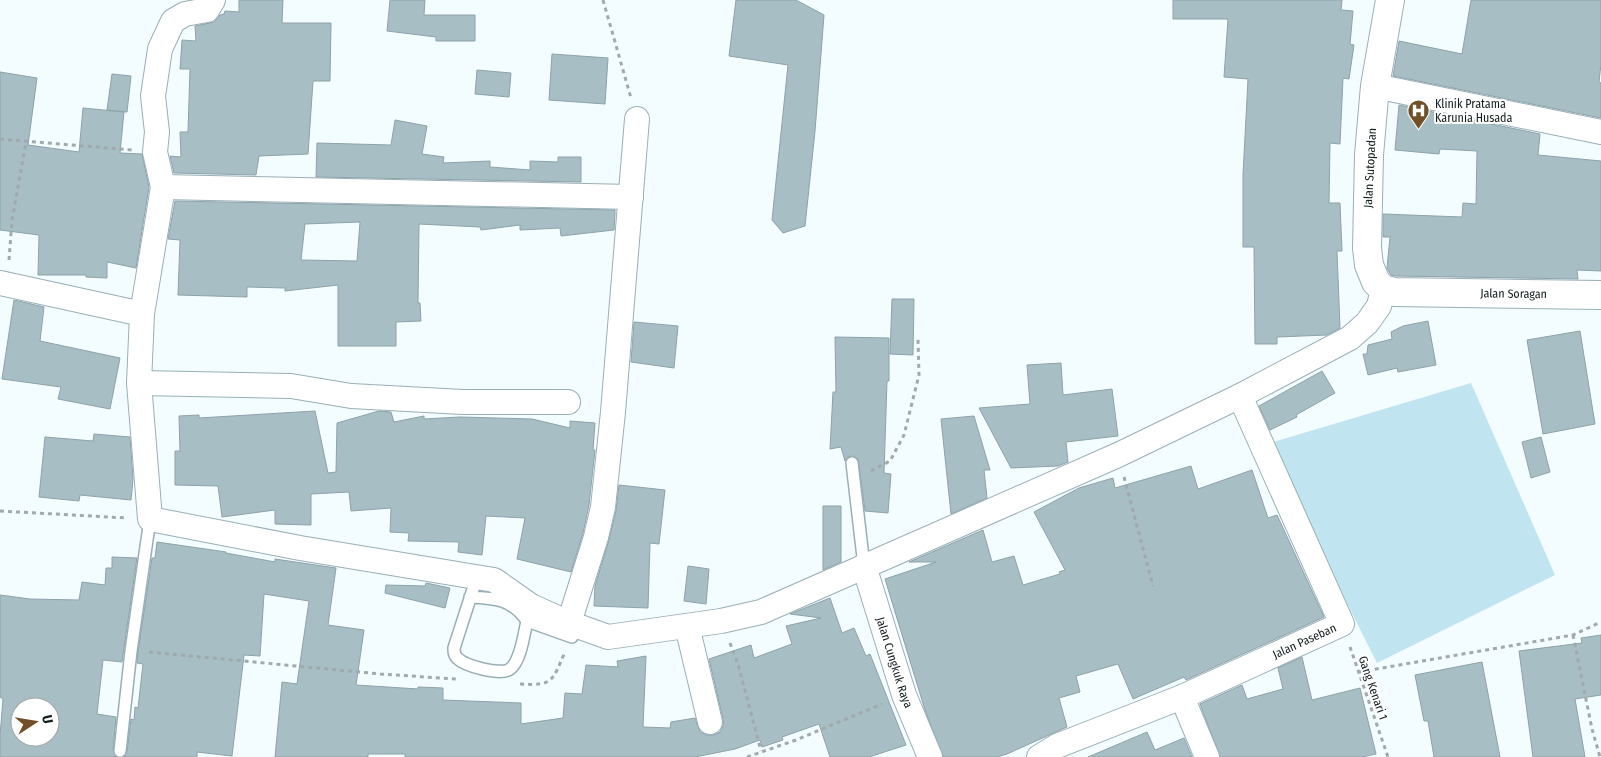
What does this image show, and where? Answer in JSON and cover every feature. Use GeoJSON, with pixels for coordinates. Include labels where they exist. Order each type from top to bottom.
{"type":"FeatureCollection","features":[{"type":"Feature","properties":{"kind":"street"},"geometry":{"type":"LineString","coordinates":[[212,0],[206,10],[185,14],[173,21],[160,49],[152,96],[157,132],[155,152],[163,187],[142,314],[139,383],[150,519],[300,548],[473,587],[494,580],[531,606],[571,630],[608,637],[721,621],[761,612],[1118,455],[1240,396],[1350,338],[1367,323],[1378,306],[1383,289]]}},
{"type":"Feature","properties":{"kind":"street","name":"Jalan Sutopadan"},"geometry":{"type":"LineString","coordinates":[[1383,289],[1372,276],[1367,248],[1369,155],[1375,86],[1390,0]]}},
{"type":"Feature","properties":{"kind":"street"},"geometry":{"type":"LineString","coordinates":[[1375,86],[1601,132]]}},
{"type":"Feature","properties":{"kind":"street"},"geometry":{"type":"LineString","coordinates":[[571,630],[603,507],[613,412],[637,119]]}},
{"type":"Feature","properties":{"kind":"street"},"geometry":{"type":"LineString","coordinates":[[163,187],[631,198]]}},
{"type":"Feature","properties":{"kind":"street"},"geometry":{"type":"LineString","coordinates":[[4,283],[142,314]]}},
{"type":"Feature","properties":{"kind":"street","name":"Jalan Soragan"},"geometry":{"type":"LineString","coordinates":[[1383,289],[1394,292],[1601,294]]}},
{"type":"Feature","properties":{"kind":"street"},"geometry":{"type":"LineString","coordinates":[[139,383],[291,386],[351,396],[463,402],[568,402]]}},
{"type":"Feature","properties":{"kind":"street","name":"Jalan Paseban"},"geometry":{"type":"LineString","coordinates":[[1039,757],[1057,746],[1182,697],[1342,624],[1240,396]]}},
{"type":"Feature","properties":{"kind":"street","name":"Jalan Cungkuk Raya"},"geometry":{"type":"LineString","coordinates":[[864,566],[904,695],[930,757]]}},
{"type":"Feature","properties":{"kind":"street"},"geometry":{"type":"LineString","coordinates":[[687,626],[710,722]]}},
{"type":"Feature","properties":{"kind":"street"},"geometry":{"type":"LineString","coordinates":[[1182,697],[1206,757]]}},
{"type":"Feature","properties":{"kind":"lane"},"geometry":{"type":"LineString","coordinates":[[852,463],[864,566]]}},
{"type":"Feature","properties":{"kind":"lane"},"geometry":{"type":"LineString","coordinates":[[120,752],[131,651],[150,519]]}},
{"type":"Feature","properties":{"kind":"lane"},"geometry":{"type":"LineString","coordinates":[[527,621],[518,657],[515,664],[509,670],[502,672],[492,671],[458,660],[454,654],[454,648],[473,587],[490,598],[508,602],[520,610],[527,621],[571,630]]}},
{"type":"Feature","properties":{"kind":"path"},"geometry":{"type":"LineString","coordinates":[[603,0],[637,119]]}},
{"type":"Feature","properties":{"kind":"path"},"geometry":{"type":"LineString","coordinates":[[0,139],[155,152]]}},
{"type":"Feature","properties":{"kind":"path"},"geometry":{"type":"LineString","coordinates":[[4,283],[12,220],[26,142]]}},
{"type":"Feature","properties":{"kind":"path"},"geometry":{"type":"LineString","coordinates":[[855,479],[890,461],[904,435],[919,376],[918,339]]}},
{"type":"Feature","properties":{"kind":"path"},"geometry":{"type":"LineString","coordinates":[[1118,455],[1153,586]]}},
{"type":"Feature","properties":{"kind":"path"},"geometry":{"type":"LineString","coordinates":[[0,512],[150,519]]}},
{"type":"Feature","properties":{"kind":"path"},"geometry":{"type":"LineString","coordinates":[[721,621],[738,664],[761,751]]}},
{"type":"Feature","properties":{"kind":"path"},"geometry":{"type":"LineString","coordinates":[[1359,672],[1573,635],[1601,622]]}},
{"type":"Feature","properties":{"kind":"path","name":"Gang Kenari 1"},"geometry":{"type":"LineString","coordinates":[[1342,624],[1388,757]]}},
{"type":"Feature","properties":{"kind":"path"},"geometry":{"type":"LineString","coordinates":[[1573,635],[1592,729],[1600,757]]}},
{"type":"Feature","properties":{"kind":"path"},"geometry":{"type":"LineString","coordinates":[[131,651],[380,674]]}},
{"type":"Feature","properties":{"kind":"path"},"geometry":{"type":"LineString","coordinates":[[747,757],[796,740],[904,695]]}},
{"type":"Feature","properties":{"kind":"shaded area"},"geometry":{"type":"Polygon","coordinates":[[[1471,383],[1555,575],[1377,663],[1267,444],[1471,383]]]}},
{"type":"Feature","properties":{"kind":"building"},"geometry":{"type":"Polygon","coordinates":[[[239,0],[283,0],[282,23],[331,23],[330,81],[313,81],[308,154],[259,156],[256,175],[174,173],[170,156],[181,157],[180,132],[188,132],[190,69],[180,69],[182,40],[196,41],[195,26],[214,22],[225,11],[239,12],[239,0]]]}},
{"type":"Feature","properties":{"kind":"building"},"geometry":{"type":"Polygon","coordinates":[[[390,0],[425,0],[424,15],[475,15],[475,41],[436,41],[436,37],[387,31],[390,0]]]}},
{"type":"Feature","properties":{"kind":"building"},"geometry":{"type":"Polygon","coordinates":[[[736,0],[796,0],[824,15],[805,226],[783,233],[772,220],[788,65],[729,56],[736,0]]]}},
{"type":"Feature","properties":{"kind":"building"},"geometry":{"type":"Polygon","coordinates":[[[1173,0],[1342,0],[1341,10],[1353,11],[1350,44],[1354,45],[1349,79],[1343,78],[1340,144],[1330,143],[1329,203],[1340,203],[1342,251],[1337,251],[1340,328],[1327,335],[1277,337],[1277,344],[1255,344],[1254,247],[1243,247],[1243,175],[1248,79],[1224,77],[1228,19],[1173,19],[1173,0]]]}},
{"type":"Feature","properties":{"kind":"building"},"geometry":{"type":"Polygon","coordinates":[[[1471,0],[1601,0],[1601,64],[1599,82],[1601,83],[1601,118],[1393,76],[1399,41],[1462,54],[1471,0]]]}},
{"type":"Feature","properties":{"kind":"building"},"geometry":{"type":"Polygon","coordinates":[[[552,54],[608,58],[605,104],[549,100],[552,54]]]}},
{"type":"Feature","properties":{"kind":"building"},"geometry":{"type":"Polygon","coordinates":[[[477,70],[511,73],[509,97],[475,94],[477,70]]]}},
{"type":"Feature","properties":{"kind":"building"},"geometry":{"type":"Polygon","coordinates":[[[0,72],[37,78],[28,145],[79,152],[83,108],[124,112],[120,153],[142,154],[149,187],[136,268],[107,262],[107,278],[86,277],[86,275],[38,275],[39,235],[0,230],[0,72]]]}},
{"type":"Feature","properties":{"kind":"building"},"geometry":{"type":"Polygon","coordinates":[[[112,74],[131,76],[127,112],[107,110],[112,74]]]}},
{"type":"Feature","properties":{"kind":"building"},"geometry":{"type":"Polygon","coordinates":[[[1399,105],[1540,134],[1538,155],[1601,161],[1601,271],[1577,270],[1578,279],[1391,275],[1387,268],[1390,237],[1383,237],[1383,214],[1462,217],[1463,203],[1476,204],[1477,151],[1440,149],[1439,154],[1395,150],[1399,105]]]}},
{"type":"Feature","properties":{"kind":"building"},"geometry":{"type":"Polygon","coordinates":[[[395,120],[427,126],[422,154],[444,157],[443,163],[490,161],[490,167],[530,170],[530,161],[558,162],[558,157],[581,157],[581,182],[316,177],[317,143],[391,145],[395,120]]]}},
{"type":"Feature","properties":{"kind":"building"},"geometry":{"type":"Polygon","coordinates":[[[175,201],[615,210],[614,230],[561,236],[560,228],[520,230],[520,225],[481,230],[480,227],[419,224],[418,303],[420,303],[421,321],[396,322],[396,346],[338,346],[338,285],[285,291],[285,288],[247,287],[247,297],[178,295],[180,240],[168,239],[175,201]],[[360,222],[305,224],[301,260],[357,261],[360,222]]]}},
{"type":"Feature","properties":{"kind":"building"},"geometry":{"type":"Polygon","coordinates":[[[892,299],[914,299],[913,355],[890,354],[892,299]]]}},
{"type":"Feature","properties":{"kind":"building"},"geometry":{"type":"Polygon","coordinates":[[[14,300],[44,307],[40,341],[120,358],[110,409],[58,399],[61,387],[2,379],[14,300]]]}},
{"type":"Feature","properties":{"kind":"building"},"geometry":{"type":"Polygon","coordinates":[[[1428,321],[1436,365],[1398,372],[1397,368],[1368,375],[1363,354],[1367,354],[1368,345],[1392,339],[1391,332],[1403,326],[1428,321]]]}},
{"type":"Feature","properties":{"kind":"building"},"geometry":{"type":"Polygon","coordinates":[[[634,322],[678,326],[674,368],[631,362],[634,322]]]}},
{"type":"Feature","properties":{"kind":"building"},"geometry":{"type":"Polygon","coordinates":[[[1580,331],[1595,424],[1543,434],[1527,340],[1580,331]]]}},
{"type":"Feature","properties":{"kind":"building"},"geometry":{"type":"Polygon","coordinates":[[[835,337],[889,338],[889,381],[887,381],[884,473],[891,474],[888,513],[865,511],[858,459],[851,456],[847,457],[845,461],[841,447],[830,449],[833,392],[836,392],[835,337]]]}},
{"type":"Feature","properties":{"kind":"building"},"geometry":{"type":"Polygon","coordinates":[[[1061,363],[1063,395],[1112,389],[1118,436],[1066,442],[1068,462],[1058,466],[1011,468],[979,408],[1030,404],[1027,365],[1061,363]]]}},
{"type":"Feature","properties":{"kind":"building"},"geometry":{"type":"Polygon","coordinates":[[[1322,371],[1335,393],[1296,415],[1297,417],[1270,430],[1259,406],[1322,371]]]}},
{"type":"Feature","properties":{"kind":"building"},"geometry":{"type":"Polygon","coordinates":[[[315,411],[328,473],[336,472],[337,423],[379,411],[391,412],[394,422],[424,416],[424,419],[460,417],[532,419],[570,428],[570,421],[595,423],[593,450],[595,450],[589,505],[571,572],[517,559],[525,518],[486,516],[482,555],[458,552],[459,542],[408,541],[409,533],[390,532],[391,508],[351,511],[349,492],[311,494],[311,525],[275,524],[275,510],[222,517],[218,486],[175,485],[175,451],[180,451],[179,416],[199,415],[199,418],[315,411]]]}},
{"type":"Feature","properties":{"kind":"building"},"geometry":{"type":"Polygon","coordinates":[[[974,416],[990,470],[984,470],[987,498],[951,514],[941,419],[974,416]]]}},
{"type":"Feature","properties":{"kind":"building"},"geometry":{"type":"Polygon","coordinates":[[[94,434],[130,437],[133,479],[131,500],[80,495],[79,501],[39,497],[45,437],[93,441],[94,434]]]}},
{"type":"Feature","properties":{"kind":"building"},"geometry":{"type":"Polygon","coordinates":[[[1541,437],[1550,472],[1531,478],[1522,442],[1541,437]]]}},
{"type":"Feature","properties":{"kind":"building"},"geometry":{"type":"Polygon","coordinates":[[[1191,466],[1198,489],[1252,470],[1268,518],[1277,515],[1324,617],[1186,680],[1184,677],[1133,699],[1118,664],[1076,676],[1080,692],[1059,698],[1067,727],[997,757],[943,757],[925,710],[885,579],[936,562],[909,562],[983,530],[992,562],[1014,556],[1023,585],[1060,574],[1059,572],[1065,570],[1034,512],[1079,488],[1113,478],[1115,488],[1191,466]]]}},
{"type":"Feature","properties":{"kind":"building"},"geometry":{"type":"Polygon","coordinates":[[[619,485],[665,490],[659,544],[650,543],[648,608],[594,606],[595,586],[609,540],[616,510],[619,485]]]}},
{"type":"Feature","properties":{"kind":"building"},"geometry":{"type":"Polygon","coordinates":[[[823,506],[841,506],[841,562],[823,570],[823,506]]]}},
{"type":"Feature","properties":{"kind":"building"},"geometry":{"type":"Polygon","coordinates":[[[157,542],[226,552],[275,562],[275,559],[336,568],[328,625],[364,630],[356,685],[418,689],[418,687],[443,688],[443,700],[521,703],[521,724],[563,718],[565,693],[582,694],[586,665],[618,667],[617,661],[646,656],[643,727],[670,728],[671,722],[695,718],[700,732],[714,735],[720,732],[723,726],[723,719],[709,659],[751,645],[754,658],[792,644],[786,626],[821,618],[790,614],[830,598],[842,633],[854,628],[866,656],[870,654],[906,745],[869,757],[830,757],[819,724],[782,737],[783,740],[762,747],[760,740],[735,749],[695,757],[405,757],[405,754],[368,754],[368,757],[275,757],[282,682],[297,684],[309,601],[264,594],[260,656],[244,655],[232,756],[197,752],[197,757],[124,757],[127,752],[131,719],[134,720],[135,707],[138,708],[143,664],[137,663],[138,652],[152,558],[155,558],[157,542]]]}},
{"type":"Feature","properties":{"kind":"building"},"geometry":{"type":"Polygon","coordinates":[[[112,557],[137,558],[122,662],[103,660],[97,714],[116,717],[113,750],[116,757],[0,757],[3,699],[0,697],[0,595],[30,599],[79,600],[82,582],[105,585],[106,568],[112,568],[112,557]]]}},
{"type":"Feature","properties":{"kind":"building"},"geometry":{"type":"Polygon","coordinates":[[[688,566],[709,569],[706,604],[684,601],[688,566]]]}},
{"type":"Feature","properties":{"kind":"building"},"geometry":{"type":"Polygon","coordinates":[[[426,583],[450,588],[445,608],[385,593],[386,585],[425,586],[426,583]]]}},
{"type":"Feature","properties":{"kind":"building"},"geometry":{"type":"Polygon","coordinates":[[[1601,635],[1601,695],[1575,699],[1585,757],[1533,757],[1519,651],[1582,643],[1581,638],[1601,635]]]}},
{"type":"Feature","properties":{"kind":"building"},"geometry":{"type":"Polygon","coordinates":[[[1302,657],[1312,700],[1360,688],[1376,754],[1362,757],[1220,757],[1200,704],[1242,685],[1247,699],[1283,689],[1278,668],[1302,657]]]}},
{"type":"Feature","properties":{"kind":"building"},"geometry":{"type":"Polygon","coordinates":[[[1482,662],[1500,757],[1434,757],[1428,721],[1424,721],[1415,675],[1482,662]]]}},
{"type":"Feature","properties":{"kind":"building"},"geometry":{"type":"Polygon","coordinates":[[[1147,732],[1155,750],[1184,738],[1192,757],[1088,757],[1147,732]]]}},
{"type":"Feature","properties":{"kind":"place","name":"Klinik Pratama Karunia Husada"},"geometry":{"type":"Point","coordinates":[1419,130]}}]}
